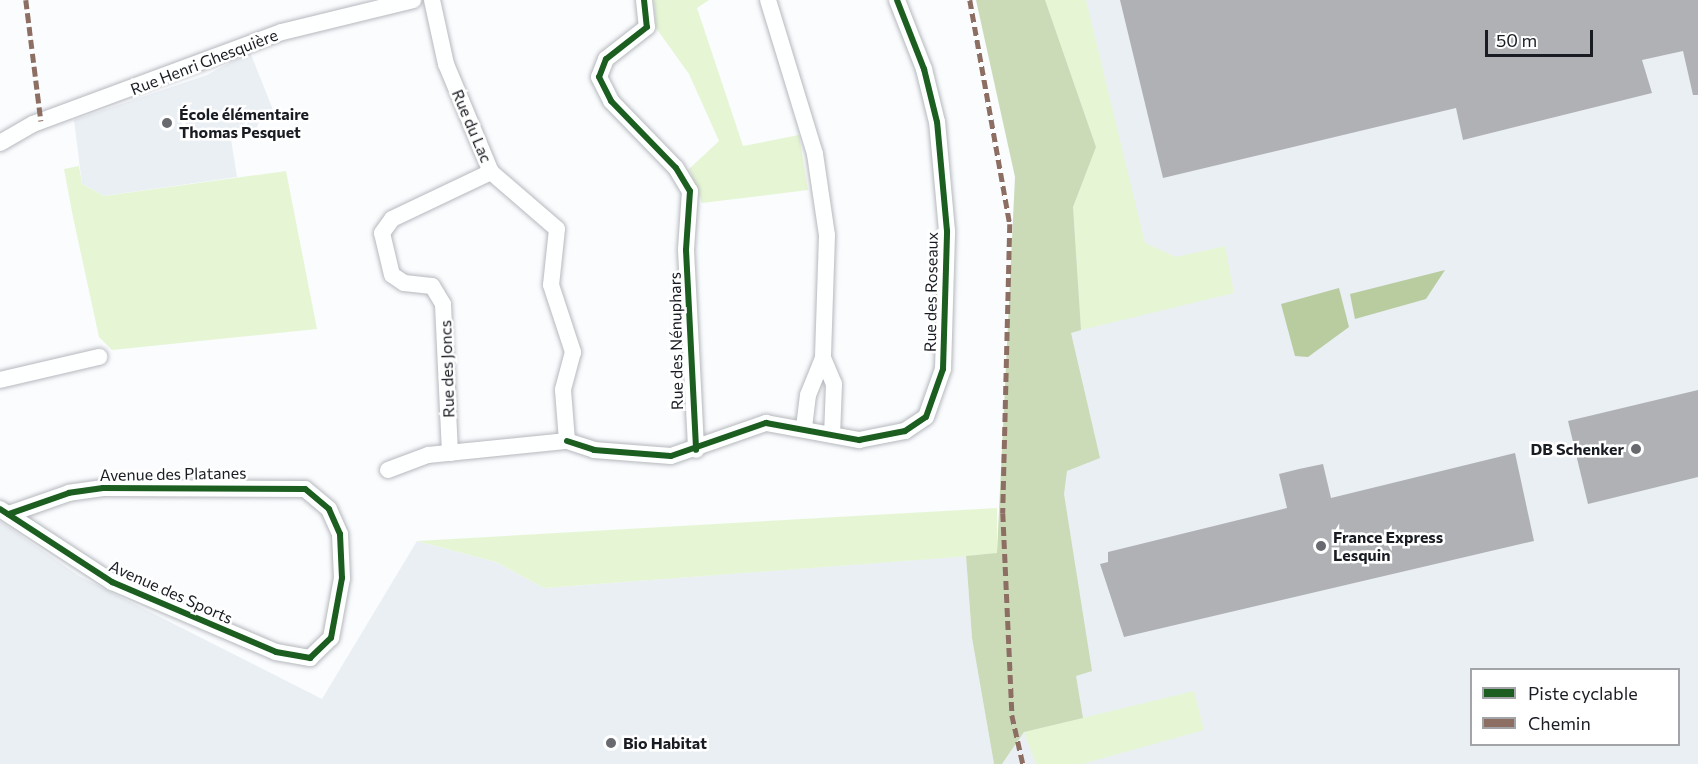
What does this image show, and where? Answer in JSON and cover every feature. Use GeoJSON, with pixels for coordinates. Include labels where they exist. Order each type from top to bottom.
{"type":"FeatureCollection","features":[{"type":"Feature","properties":{"kind":"street","name":"Rue Henri Ghesquière"},"geometry":{"type":"LineString","coordinates":[[0,143],[41,121],[282,32],[413,0]]}},
{"type":"Feature","properties":{"kind":"street","name":"Rue du Lac"},"geometry":{"type":"LineString","coordinates":[[432,0],[446,64],[491,172],[557,229],[551,285],[573,352],[563,390],[567,441]]}},
{"type":"Feature","properties":{"kind":"street","name":"Rue des Nénuphars"},"geometry":{"type":"LineString","coordinates":[[644,0],[646,27],[606,59],[599,76],[611,101],[676,168],[690,191],[686,250],[696,450]]}},
{"type":"Feature","properties":{"kind":"street"},"geometry":{"type":"LineString","coordinates":[[768,0],[815,154],[826,227],[823,358],[808,395],[804,429]]}},
{"type":"Feature","properties":{"kind":"street","name":"Rue des Roseaux"},"geometry":{"type":"LineString","coordinates":[[832,435],[867,440],[913,428],[931,409],[941,381],[948,240],[939,131],[924,69],[897,0]]}},
{"type":"Feature","properties":{"kind":"street","name":"Rue des Joncs"},"geometry":{"type":"LineString","coordinates":[[450,453],[443,304],[432,286],[404,283],[392,275],[381,233],[392,219],[491,172]]}},
{"type":"Feature","properties":{"kind":"street"},"geometry":{"type":"LineString","coordinates":[[0,380],[99,357]]}},
{"type":"Feature","properties":{"kind":"street"},"geometry":{"type":"LineString","coordinates":[[388,470],[420,457],[567,441],[646,456],[696,450],[766,423],[832,435],[834,384],[823,358]]}},
{"type":"Feature","properties":{"kind":"street","name":"Avenue des Platanes"},"geometry":{"type":"LineString","coordinates":[[4,511],[69,493],[103,488],[304,489]]}},
{"type":"Feature","properties":{"kind":"street","name":"Avenue des Sports"},"geometry":{"type":"LineString","coordinates":[[4,511],[112,582],[276,652],[304,659],[323,651],[340,597],[338,525],[304,489]]}},
{"type":"Feature","properties":{"kind":"shaded area"},"geometry":{"type":"Polygon","coordinates":[[[654,0],[709,0],[697,8],[743,146],[799,135],[808,190],[702,203],[689,169],[719,141],[689,74],[656,28],[654,0]]]}},
{"type":"Feature","properties":{"kind":"shaded area"},"geometry":{"type":"Polygon","coordinates":[[[976,0],[1045,0],[1096,147],[1073,207],[1081,330],[1071,333],[1100,458],[1067,471],[1064,494],[1092,671],[1076,676],[1083,718],[1024,732],[1002,764],[994,764],[972,638],[966,556],[997,553],[1015,177],[976,0]]]}},
{"type":"Feature","properties":{"kind":"shaded area"},"geometry":{"type":"Polygon","coordinates":[[[978,0],[1698,0],[1698,764],[1002,764],[1024,732],[1052,313],[978,0]]]}},
{"type":"Feature","properties":{"kind":"shaded area"},"geometry":{"type":"Polygon","coordinates":[[[1045,0],[1086,0],[1145,243],[1176,257],[1225,246],[1234,293],[1081,330],[1073,207],[1096,147],[1045,0]]]}},
{"type":"Feature","properties":{"kind":"shaded area","name":"École élémentaire Thomas Pesquet"},"geometry":{"type":"Polygon","coordinates":[[[250,52],[275,115],[260,120],[253,136],[231,139],[237,177],[104,196],[82,184],[74,120],[207,75],[250,52]]]}},
{"type":"Feature","properties":{"kind":"shaded area"},"geometry":{"type":"Polygon","coordinates":[[[79,166],[82,184],[104,196],[286,171],[317,329],[112,350],[99,337],[64,169],[79,166]]]}},
{"type":"Feature","properties":{"kind":"shaded area"},"geometry":{"type":"Polygon","coordinates":[[[1445,270],[1426,299],[1355,319],[1350,294],[1445,270]]]}},
{"type":"Feature","properties":{"kind":"shaded area"},"geometry":{"type":"Polygon","coordinates":[[[1339,288],[1349,327],[1308,357],[1295,356],[1281,304],[1339,288]]]}},
{"type":"Feature","properties":{"kind":"shaded area"},"geometry":{"type":"Polygon","coordinates":[[[997,508],[997,554],[544,588],[496,562],[417,541],[997,508]]]}},
{"type":"Feature","properties":{"kind":"shaded area"},"geometry":{"type":"Polygon","coordinates":[[[0,521],[79,576],[322,699],[417,541],[496,562],[544,588],[966,556],[972,638],[994,764],[0,764],[0,521]]]}},
{"type":"Feature","properties":{"kind":"shaded area"},"geometry":{"type":"Polygon","coordinates":[[[1194,691],[1204,730],[1082,764],[1036,764],[1024,732],[1194,691]]]}},
{"type":"Feature","properties":{"kind":"building"},"geometry":{"type":"Polygon","coordinates":[[[1120,0],[1698,0],[1698,95],[1693,95],[1683,51],[1642,60],[1652,93],[1463,140],[1456,108],[1163,178],[1120,0]]]}},
{"type":"Feature","properties":{"kind":"building","name":"DB Schenker"},"geometry":{"type":"Polygon","coordinates":[[[1698,390],[1698,477],[1588,504],[1568,421],[1698,390]]]}},
{"type":"Feature","properties":{"kind":"building","name":"France Express Lesquin"},"geometry":{"type":"Polygon","coordinates":[[[1515,453],[1534,541],[1124,637],[1100,564],[1108,562],[1108,552],[1287,508],[1279,474],[1299,469],[1323,464],[1331,498],[1515,453]]]}},
{"type":"Feature","properties":{"kind":"marked path"},"geometry":{"type":"LineString","coordinates":[[26,0],[41,121]]}},
{"type":"Feature","properties":{"kind":"marked path"},"geometry":{"type":"LineString","coordinates":[[970,0],[1010,224],[1003,513],[1012,715],[1023,764]]}},
{"type":"Feature","properties":{"kind":"cycle path"},"geometry":{"type":"LineString","coordinates":[[644,0],[647,27],[606,59],[599,77],[611,101],[676,168],[690,191],[686,250],[696,450]]}},
{"type":"Feature","properties":{"kind":"cycle path"},"geometry":{"type":"LineString","coordinates":[[567,441],[594,450],[671,456],[766,423],[859,440],[905,431],[926,417],[943,369],[947,231],[937,122],[924,69],[897,0]]}},
{"type":"Feature","properties":{"kind":"cycle path"},"geometry":{"type":"LineString","coordinates":[[0,509],[112,582],[276,652],[310,658],[331,638],[342,578],[340,534],[329,509],[305,489],[103,488],[69,493],[9,514]]}},
{"type":"Feature","properties":{"kind":"place","name":"École élémentaire Thomas Pesquet"},"geometry":{"type":"Point","coordinates":[167,123]}},
{"type":"Feature","properties":{"kind":"place","name":"DB Schenker"},"geometry":{"type":"Point","coordinates":[1636,449]}},
{"type":"Feature","properties":{"kind":"place","name":"France Express Lesquin"},"geometry":{"type":"Point","coordinates":[1321,546]}},
{"type":"Feature","properties":{"kind":"place","name":"Bio Habitat"},"geometry":{"type":"Point","coordinates":[611,743]}}]}
